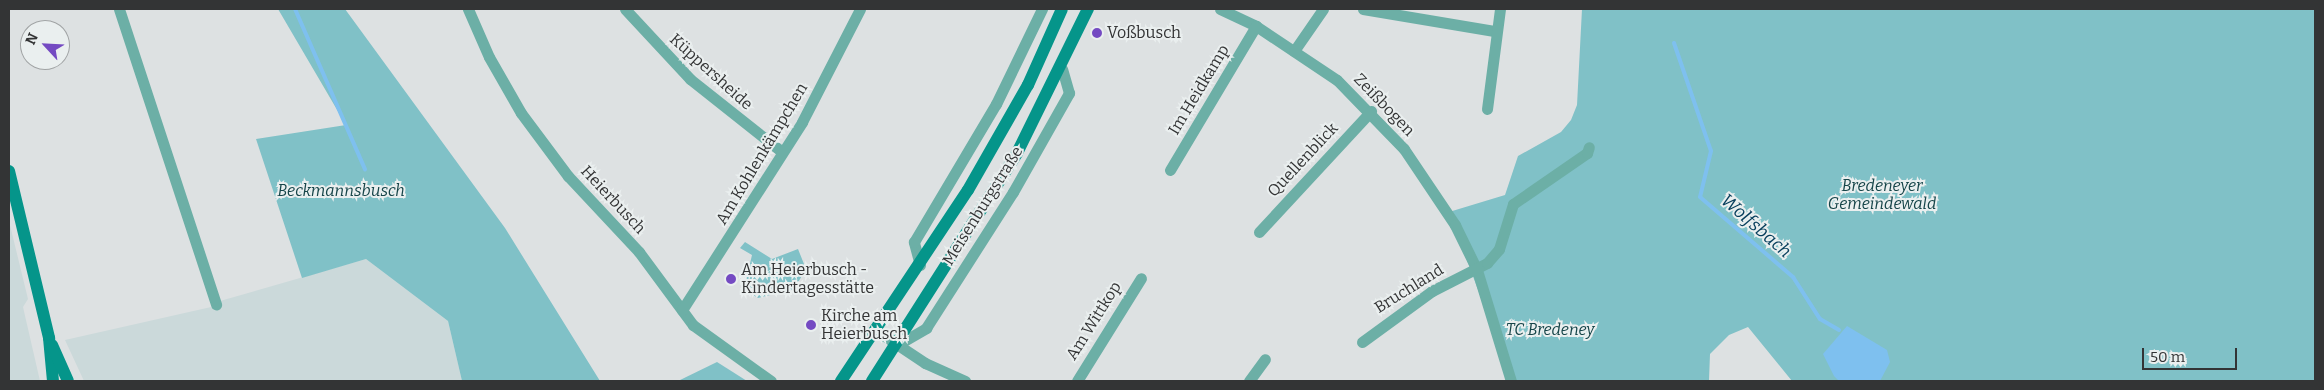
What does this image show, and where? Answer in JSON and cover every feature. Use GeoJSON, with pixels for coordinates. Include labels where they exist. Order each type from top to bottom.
{"type":"FeatureCollection","features":[{"type":"Feature","properties":{"kind":"main road","name":"Meisenburgstraße"},"geometry":{"type":"LineString","coordinates":[[840,381],[877,331],[920,265],[1028,85],[1062,9]]}},
{"type":"Feature","properties":{"kind":"main road","name":"Meisenburgstraße"},"geometry":{"type":"LineString","coordinates":[[872,381],[897,345],[1017,154],[1062,69],[1088,9]]}},
{"type":"Feature","properties":{"kind":"main road"},"geometry":{"type":"LineString","coordinates":[[9,171],[49,338],[53,381]]}},
{"type":"Feature","properties":{"kind":"main road"},"geometry":{"type":"LineString","coordinates":[[49,338],[68,381]]}},
{"type":"Feature","properties":{"kind":"street"},"geometry":{"type":"LineString","coordinates":[[119,9],[216,304]]}},
{"type":"Feature","properties":{"kind":"street","name":"Heierbusch"},"geometry":{"type":"LineString","coordinates":[[468,9],[488,57],[545,147],[639,252],[682,310],[709,340],[771,381]]}},
{"type":"Feature","properties":{"kind":"street","name":"Küppersheide"},"geometry":{"type":"LineString","coordinates":[[626,9],[690,79],[782,152]]}},
{"type":"Feature","properties":{"kind":"street","name":"Am Kohlenkämpchen"},"geometry":{"type":"LineString","coordinates":[[682,310],[782,152],[860,9]]}},
{"type":"Feature","properties":{"kind":"street","name":"Meisenburgstraße"},"geometry":{"type":"LineString","coordinates":[[920,265],[914,242],[987,120],[1042,9]]}},
{"type":"Feature","properties":{"kind":"street","name":"Zeißbogen"},"geometry":{"type":"LineString","coordinates":[[1220,9],[1256,26],[1294,51],[1371,111],[1433,189],[1477,270],[1511,381]]}},
{"type":"Feature","properties":{"kind":"street"},"geometry":{"type":"LineString","coordinates":[[1294,51],[1323,9]]}},
{"type":"Feature","properties":{"kind":"street"},"geometry":{"type":"LineString","coordinates":[[1363,9],[1423,14],[1494,31]]}},
{"type":"Feature","properties":{"kind":"street"},"geometry":{"type":"LineString","coordinates":[[1486,109],[1494,31],[1500,9]]}},
{"type":"Feature","properties":{"kind":"street","name":"Im Heidkamp"},"geometry":{"type":"LineString","coordinates":[[1170,170],[1256,26]]}},
{"type":"Feature","properties":{"kind":"street","name":"Meisenburgstraße"},"geometry":{"type":"LineString","coordinates":[[897,345],[926,328],[1013,192],[1069,93],[1062,69]]}},
{"type":"Feature","properties":{"kind":"street","name":"Quellenblick"},"geometry":{"type":"LineString","coordinates":[[1258,232],[1371,111]]}},
{"type":"Feature","properties":{"kind":"street"},"geometry":{"type":"LineString","coordinates":[[1477,270],[1499,249],[1513,204],[1587,153],[1590,147]]}},
{"type":"Feature","properties":{"kind":"street","name":"Bruchland"},"geometry":{"type":"LineString","coordinates":[[1362,342],[1432,291],[1477,270]]}},
{"type":"Feature","properties":{"kind":"street","name":"Am Wittkop"},"geometry":{"type":"LineString","coordinates":[[1076,381],[1140,278]]}},
{"type":"Feature","properties":{"kind":"street"},"geometry":{"type":"LineString","coordinates":[[877,331],[897,345],[964,381]]}},
{"type":"Feature","properties":{"kind":"street"},"geometry":{"type":"LineString","coordinates":[[1249,381],[1264,359]]}},
{"type":"Feature","properties":{"kind":"shaded area"},"geometry":{"type":"Polygon","coordinates":[[[9,221],[28,299],[23,307],[40,381],[9,381],[9,221]]]}},
{"type":"Feature","properties":{"kind":"shaded area"},"geometry":{"type":"Polygon","coordinates":[[[366,259],[448,321],[462,381],[84,381],[65,340],[220,305],[220,301],[366,259]]]}},
{"type":"Feature","properties":{"kind":"shaded area"},"geometry":{"type":"Polygon","coordinates":[[[1847,326],[1887,350],[1890,362],[1880,381],[1839,381],[1834,376],[1823,354],[1847,326]]]}},
{"type":"Feature","properties":{"kind":"green space","name":"Beckmannsbusch"},"geometry":{"type":"Polygon","coordinates":[[[278,9],[345,9],[505,228],[600,381],[462,381],[448,321],[366,259],[302,278],[256,139],[346,125],[278,9]]]}},
{"type":"Feature","properties":{"kind":"green space","name":"Bredeneyer Gemeindewald"},"geometry":{"type":"Polygon","coordinates":[[[1582,9],[2315,9],[2315,381],[1792,381],[1748,327],[1729,335],[1710,354],[1709,381],[1512,381],[1449,212],[1505,195],[1518,156],[1561,132],[1571,120],[1577,105],[1582,9]]]}},
{"type":"Feature","properties":{"kind":"green space"},"geometry":{"type":"Polygon","coordinates":[[[745,242],[772,259],[798,249],[806,269],[794,289],[758,298],[744,289],[752,255],[740,248],[745,242]]]}},
{"type":"Feature","properties":{"kind":"green space"},"geometry":{"type":"Polygon","coordinates":[[[717,362],[747,381],[678,381],[717,362]]]}},
{"type":"Feature","properties":{"kind":"waterway"},"geometry":{"type":"LineString","coordinates":[[295,9],[365,169]]}},
{"type":"Feature","properties":{"kind":"waterway","name":"Wolfsbach"},"geometry":{"type":"LineString","coordinates":[[1674,43],[1711,151],[1700,197],[1793,277],[1820,319],[1839,330]]}},
{"type":"Feature","properties":{"kind":"place","name":"Voßbusch"},"geometry":{"type":"Point","coordinates":[1097,33]}},
{"type":"Feature","properties":{"kind":"place","name":"Am Heierbusch - Kindertagesstätte"},"geometry":{"type":"Point","coordinates":[731,279]}},
{"type":"Feature","properties":{"kind":"place","name":"Kirche am Heierbusch"},"geometry":{"type":"Point","coordinates":[811,325]}},
{"type":"Feature","properties":{"kind":"park label","name":"TC Bredeney"},"geometry":{"type":"Point","coordinates":[1550,330]}}]}
